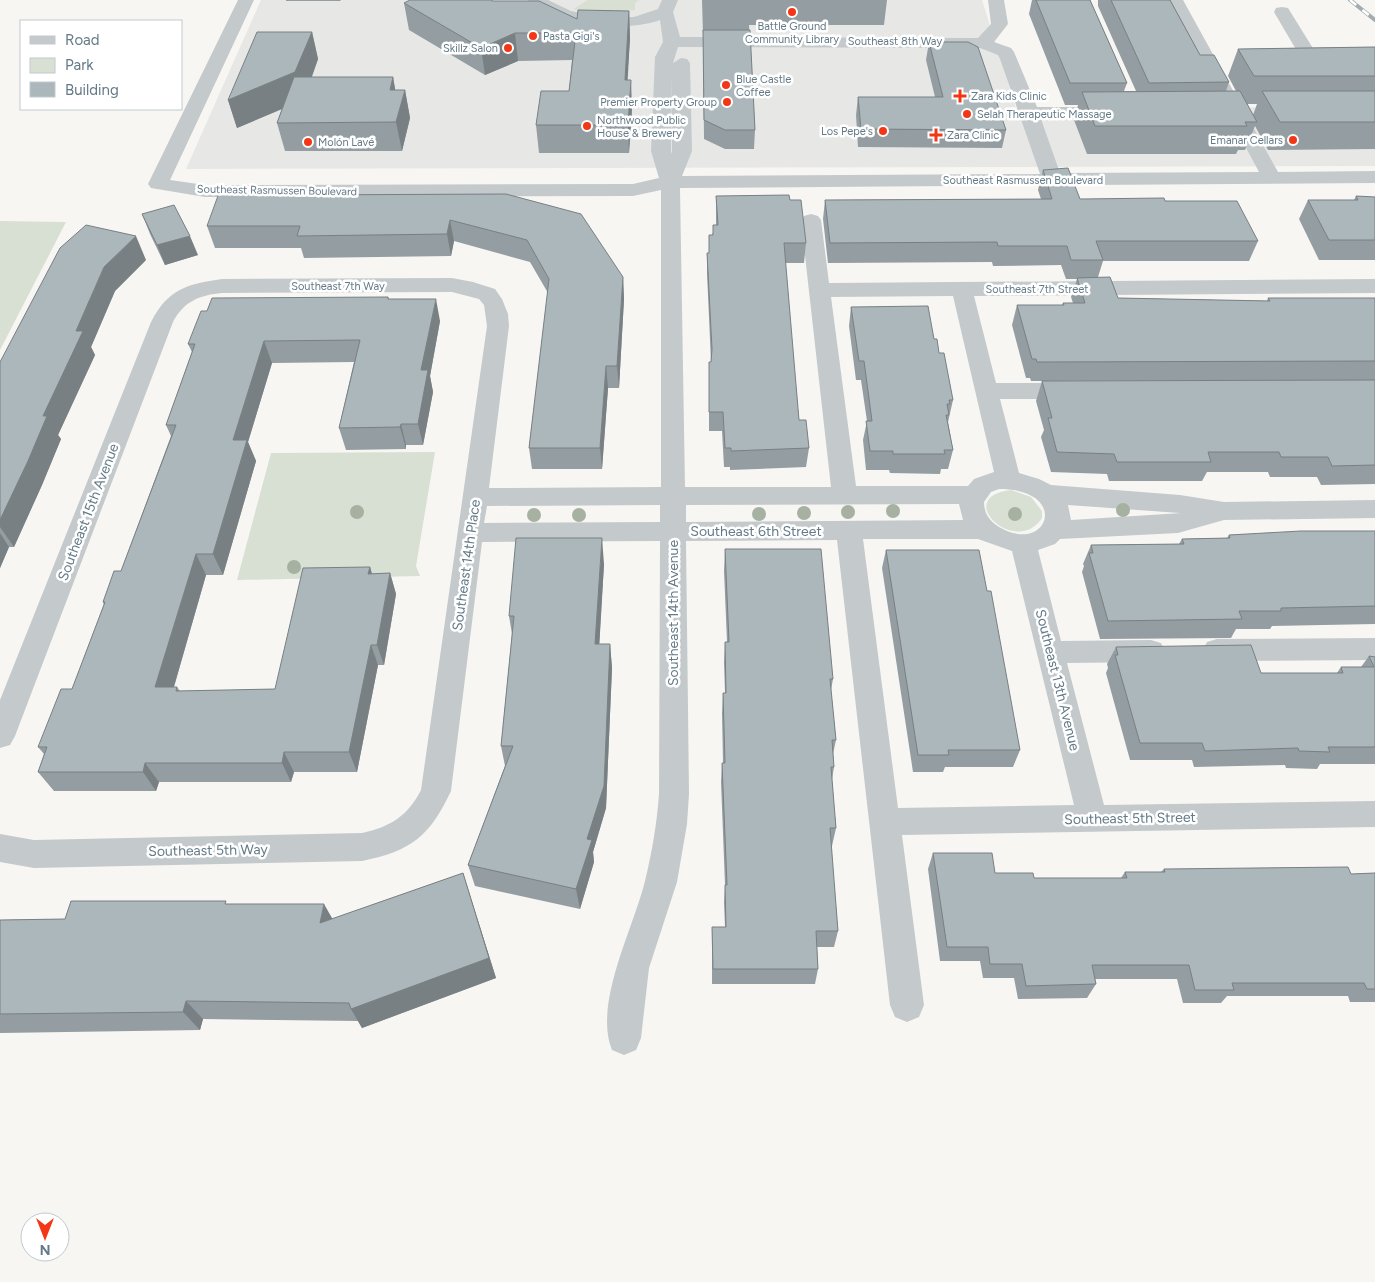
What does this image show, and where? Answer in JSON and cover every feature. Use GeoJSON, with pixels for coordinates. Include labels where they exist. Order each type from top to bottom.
{"type":"FeatureCollection","features":[{"type":"Feature","properties":{"kind":"street","name":"Southeast Rasmussen Boulevard"},"geometry":{"type":"LineString","coordinates":[[246,0],[158,184],[205,191],[633,190],[670,182],[1375,177]]}},
{"type":"Feature","properties":{"kind":"street"},"geometry":{"type":"LineString","coordinates":[[536,0],[566,15],[603,21],[635,22],[654,18],[668,6]]}},
{"type":"Feature","properties":{"kind":"street"},"geometry":{"type":"LineString","coordinates":[[996,0],[1001,16],[1000,24],[990,45],[1005,52],[1009,59],[1030,113],[1052,179]]}},
{"type":"Feature","properties":{"kind":"street"},"geometry":{"type":"LineString","coordinates":[[1175,0],[1221,66],[1227,112],[1272,178]]}},
{"type":"Feature","properties":{"kind":"street","name":"Southeast 14th Avenue"},"geometry":{"type":"LineString","coordinates":[[624,1038],[627,998],[632,968],[661,882],[672,824],[674,794],[672,205],[670,182],[682,151],[681,57],[672,42],[668,6]]}},
{"type":"Feature","properties":{"kind":"street"},"geometry":{"type":"LineString","coordinates":[[1265,66],[1305,64],[1310,58],[1282,12]]}},
{"type":"Feature","properties":{"kind":"street","name":"Southeast 8th Way"},"geometry":{"type":"LineString","coordinates":[[672,42],[990,45]]}},
{"type":"Feature","properties":{"kind":"street"},"geometry":{"type":"LineString","coordinates":[[1030,113],[1134,112]]}},
{"type":"Feature","properties":{"kind":"street"},"geometry":{"type":"LineString","coordinates":[[1227,112],[1256,112]]}},
{"type":"Feature","properties":{"kind":"street"},"geometry":{"type":"LineString","coordinates":[[811,220],[845,496]]}},
{"type":"Feature","properties":{"kind":"street","name":"Southeast 7th Way"},"geometry":{"type":"LineString","coordinates":[[184,293],[222,286],[452,285],[475,288],[490,296]]}},
{"type":"Feature","properties":{"kind":"street","name":"Southeast 7th Street"},"geometry":{"type":"LineString","coordinates":[[820,290],[1375,286]]}},
{"type":"Feature","properties":{"kind":"street"},"geometry":{"type":"LineString","coordinates":[[962,289],[1008,480]]}},
{"type":"Feature","properties":{"kind":"street","name":"Southeast 15th Avenue"},"geometry":{"type":"LineString","coordinates":[[0,736],[162,322],[170,306],[184,293]]}},
{"type":"Feature","properties":{"kind":"street","name":"Southeast 14th Place"},"geometry":{"type":"LineString","coordinates":[[412,828],[428,808],[436,790],[498,326],[497,306],[490,296]]}},
{"type":"Feature","properties":{"kind":"street"},"geometry":{"type":"LineString","coordinates":[[987,391],[1094,391]]}},
{"type":"Feature","properties":{"kind":"street","name":"Southeast 6th Street"},"geometry":{"type":"LineString","coordinates":[[974,495],[986,484],[1008,480],[1036,486],[1048,494],[1180,504],[1224,511],[1375,509]]}},
{"type":"Feature","properties":{"kind":"street"},"geometry":{"type":"LineString","coordinates":[[1048,494],[1058,510],[1058,520],[1053,530]]}},
{"type":"Feature","properties":{"kind":"street"},"geometry":{"type":"LineString","coordinates":[[475,496],[974,495],[972,511],[983,529]]}},
{"type":"Feature","properties":{"kind":"street","name":"Southeast 6th Street"},"geometry":{"type":"LineString","coordinates":[[470,534],[983,529],[1000,539],[1023,543],[1044,538],[1053,530],[1178,524],[1224,511]]}},
{"type":"Feature","properties":{"kind":"street"},"geometry":{"type":"LineString","coordinates":[[849,530],[907,1005]]}},
{"type":"Feature","properties":{"kind":"street","name":"Southeast 13th Avenue"},"geometry":{"type":"LineString","coordinates":[[1023,543],[1092,818]]}},
{"type":"Feature","properties":{"kind":"street"},"geometry":{"type":"LineString","coordinates":[[1051,652],[1375,649]]}},
{"type":"Feature","properties":{"kind":"street","name":"Southeast 5th Street"},"geometry":{"type":"LineString","coordinates":[[884,822],[1375,814]]}},
{"type":"Feature","properties":{"kind":"street","name":"Southeast 5th Way"},"geometry":{"type":"LineString","coordinates":[[0,848],[34,854],[362,847],[388,842],[412,828]]}},
{"type":"Feature","properties":{"kind":"shaded area"},"geometry":{"type":"Polygon","coordinates":[[[261,0],[982,0],[1016,108],[1375,107],[1375,166],[186,169],[261,0]]]}},
{"type":"Feature","properties":{"kind":"green space"},"geometry":{"type":"Polygon","coordinates":[[[588,0],[639,0],[635,3],[635,10],[588,12],[573,9],[588,0]]]}},
{"type":"Feature","properties":{"kind":"green space"},"geometry":{"type":"Polygon","coordinates":[[[0,221],[66,222],[0,350],[0,221]]]}},
{"type":"Feature","properties":{"kind":"green space"},"geometry":{"type":"Polygon","coordinates":[[[435,452],[416,566],[420,576],[237,580],[271,453],[435,452]]]}},
{"type":"Feature","properties":{"kind":"green space"},"geometry":{"type":"Polygon","coordinates":[[[1011,490],[1031,497],[1042,511],[1042,518],[1031,529],[1018,531],[1005,529],[994,522],[988,512],[987,503],[994,495],[1011,490]]]}},
{"type":"Feature","properties":{"kind":"building"},"geometry":{"type":"Polygon","coordinates":[[[410,0],[539,1],[577,19],[578,10],[629,11],[625,80],[631,80],[628,125],[536,125],[541,91],[569,91],[576,33],[515,33],[481,48],[404,3],[410,0]]]}},
{"type":"Feature","properties":{"kind":"building"},"geometry":{"type":"Polygon","coordinates":[[[1036,0],[1090,0],[1127,83],[1070,83],[1036,0]]]}},
{"type":"Feature","properties":{"kind":"building"},"geometry":{"type":"Polygon","coordinates":[[[1111,0],[1170,0],[1200,55],[1214,55],[1229,82],[1149,83],[1111,0]]]}},
{"type":"Feature","properties":{"kind":"building"},"geometry":{"type":"Polygon","coordinates":[[[703,30],[750,30],[755,130],[725,130],[704,120],[703,30]]]}},
{"type":"Feature","properties":{"kind":"building"},"geometry":{"type":"Polygon","coordinates":[[[257,32],[312,32],[295,72],[228,100],[257,32]]]}},
{"type":"Feature","properties":{"kind":"building"},"geometry":{"type":"Polygon","coordinates":[[[929,42],[968,42],[978,47],[1006,130],[861,129],[858,97],[943,97],[929,42]]]}},
{"type":"Feature","properties":{"kind":"building"},"geometry":{"type":"Polygon","coordinates":[[[1375,47],[1375,76],[1254,76],[1238,49],[1375,47]]]}},
{"type":"Feature","properties":{"kind":"building"},"geometry":{"type":"Polygon","coordinates":[[[294,77],[393,77],[390,90],[405,90],[396,122],[277,123],[294,77]]]}},
{"type":"Feature","properties":{"kind":"building"},"geometry":{"type":"Polygon","coordinates":[[[1240,91],[1257,122],[1245,122],[1247,126],[1095,126],[1082,92],[1240,91]]]}},
{"type":"Feature","properties":{"kind":"building"},"geometry":{"type":"Polygon","coordinates":[[[1262,91],[1375,91],[1375,122],[1280,122],[1262,91]]]}},
{"type":"Feature","properties":{"kind":"building"},"geometry":{"type":"Polygon","coordinates":[[[1068,168],[1080,199],[1164,198],[1165,201],[1237,201],[1258,241],[1096,241],[1103,260],[1071,260],[1067,246],[998,246],[997,242],[830,243],[825,200],[1052,199],[1043,170],[1068,168]]]}},
{"type":"Feature","properties":{"kind":"building"},"geometry":{"type":"Polygon","coordinates":[[[293,192],[292,195],[506,194],[581,214],[623,277],[617,366],[606,366],[600,448],[529,448],[549,279],[527,240],[450,220],[447,234],[297,236],[300,226],[207,226],[219,193],[293,192]]]}},
{"type":"Feature","properties":{"kind":"building"},"geometry":{"type":"Polygon","coordinates":[[[789,195],[790,200],[801,200],[806,243],[784,243],[799,420],[806,420],[809,448],[731,451],[731,448],[725,448],[723,412],[709,412],[709,362],[711,362],[712,349],[707,253],[709,253],[709,235],[713,235],[713,225],[718,225],[716,196],[789,195]]]}},
{"type":"Feature","properties":{"kind":"building"},"geometry":{"type":"Polygon","coordinates":[[[1356,196],[1375,197],[1375,240],[1329,240],[1308,200],[1358,200],[1356,196]]]}},
{"type":"Feature","properties":{"kind":"building"},"geometry":{"type":"Polygon","coordinates":[[[174,205],[190,236],[157,245],[142,214],[174,205]]]}},
{"type":"Feature","properties":{"kind":"building"},"geometry":{"type":"Polygon","coordinates":[[[86,225],[136,236],[104,267],[76,331],[83,331],[43,416],[47,416],[0,520],[0,362],[60,248],[86,225]]]}},
{"type":"Feature","properties":{"kind":"building"},"geometry":{"type":"Polygon","coordinates":[[[1110,277],[1118,298],[1270,301],[1268,298],[1375,298],[1375,361],[1037,362],[1036,359],[1032,359],[1017,305],[1085,303],[1077,278],[1110,277]]]}},
{"type":"Feature","properties":{"kind":"building"},"geometry":{"type":"Polygon","coordinates":[[[388,297],[388,299],[436,299],[421,370],[428,370],[418,424],[401,424],[400,427],[339,428],[360,340],[264,341],[233,440],[247,440],[213,554],[196,554],[155,687],[177,687],[176,691],[275,689],[303,568],[370,567],[368,574],[390,573],[377,645],[371,645],[349,752],[284,752],[282,763],[145,763],[143,772],[38,772],[47,747],[38,747],[61,689],[72,689],[105,602],[103,602],[114,571],[121,571],[176,425],[166,425],[195,344],[188,344],[201,311],[207,311],[212,298],[388,297]]]}},
{"type":"Feature","properties":{"kind":"building"},"geometry":{"type":"Polygon","coordinates":[[[928,306],[934,339],[937,339],[939,353],[944,353],[953,400],[949,400],[950,404],[947,404],[949,415],[946,415],[953,450],[944,450],[945,454],[893,454],[893,451],[870,451],[866,421],[872,421],[864,361],[859,361],[851,307],[928,306]]]}},
{"type":"Feature","properties":{"kind":"building"},"geometry":{"type":"Polygon","coordinates":[[[1375,380],[1375,465],[1332,466],[1328,457],[1281,457],[1279,452],[1208,452],[1211,462],[1117,462],[1114,454],[1057,452],[1048,418],[1052,418],[1042,381],[1375,380]]]}},
{"type":"Feature","properties":{"kind":"building"},"geometry":{"type":"Polygon","coordinates":[[[1301,531],[1375,531],[1375,606],[1281,608],[1281,611],[1239,611],[1242,619],[1108,621],[1089,553],[1093,553],[1091,545],[1184,544],[1182,539],[1230,538],[1229,535],[1301,531]]]}},
{"type":"Feature","properties":{"kind":"building"},"geometry":{"type":"Polygon","coordinates":[[[516,538],[602,538],[595,644],[610,644],[604,786],[587,839],[592,840],[576,889],[468,865],[513,746],[501,746],[514,616],[509,616],[516,538]]]}},
{"type":"Feature","properties":{"kind":"building"},"geometry":{"type":"Polygon","coordinates":[[[725,549],[821,549],[833,679],[830,679],[836,740],[832,740],[834,767],[831,767],[836,828],[830,828],[838,931],[816,931],[818,969],[713,969],[712,927],[726,927],[725,885],[727,885],[722,763],[725,763],[723,693],[726,693],[725,642],[729,642],[725,549]]]}},
{"type":"Feature","properties":{"kind":"building"},"geometry":{"type":"Polygon","coordinates":[[[886,550],[979,550],[987,591],[991,591],[1020,750],[948,750],[949,755],[918,755],[886,550]]]}},
{"type":"Feature","properties":{"kind":"building"},"geometry":{"type":"Polygon","coordinates":[[[1251,645],[1261,673],[1343,673],[1341,667],[1374,667],[1369,656],[1375,657],[1375,747],[1328,747],[1330,752],[1299,751],[1298,748],[1205,751],[1202,743],[1140,743],[1115,655],[1118,655],[1116,647],[1251,645]]]}},
{"type":"Feature","properties":{"kind":"building"},"geometry":{"type":"Polygon","coordinates":[[[933,853],[992,853],[995,873],[1033,873],[1034,878],[1127,878],[1125,872],[1165,872],[1164,869],[1348,867],[1351,874],[1375,873],[1375,989],[1367,989],[1364,983],[1232,983],[1234,990],[1195,990],[1189,965],[1092,965],[1096,984],[1026,986],[1022,964],[990,964],[988,947],[947,947],[933,853]]]}},
{"type":"Feature","properties":{"kind":"building"},"geometry":{"type":"Polygon","coordinates":[[[463,873],[489,958],[351,1009],[349,1003],[186,1001],[183,1012],[0,1014],[0,920],[65,919],[71,901],[226,901],[225,904],[324,904],[320,923],[463,873]]]}},
{"type":"Feature","properties":{"kind":"railway"},"geometry":{"type":"LineString","coordinates":[[1350,0],[1375,20]]}},
{"type":"Feature","properties":{"kind":"place","name":"Battle Ground Community Library"},"geometry":{"type":"Point","coordinates":[792,12]}},
{"type":"Feature","properties":{"kind":"place","name":"Pasta Gigi's"},"geometry":{"type":"Point","coordinates":[533,36]}},
{"type":"Feature","properties":{"kind":"place","name":"Skillz Salon"},"geometry":{"type":"Point","coordinates":[508,48]}},
{"type":"Feature","properties":{"kind":"place","name":"Blue Castle Coffee"},"geometry":{"type":"Point","coordinates":[726,85]}},
{"type":"Feature","properties":{"kind":"place","name":"Zara Kids Clinic"},"geometry":{"type":"Point","coordinates":[960,96]}},
{"type":"Feature","properties":{"kind":"place","name":"Premier Property Group"},"geometry":{"type":"Point","coordinates":[727,102]}},
{"type":"Feature","properties":{"kind":"place","name":"Selah Therapeutic Massage"},"geometry":{"type":"Point","coordinates":[967,114]}},
{"type":"Feature","properties":{"kind":"place","name":"Northwood Public House & Brewery"},"geometry":{"type":"Point","coordinates":[587,126]}},
{"type":"Feature","properties":{"kind":"place","name":"Los Pepe's"},"geometry":{"type":"Point","coordinates":[883,131]}},
{"type":"Feature","properties":{"kind":"place","name":"Zara Clinic"},"geometry":{"type":"Point","coordinates":[936,135]}},
{"type":"Feature","properties":{"kind":"place","name":"Emanar Cellars"},"geometry":{"type":"Point","coordinates":[1293,140]}},
{"type":"Feature","properties":{"kind":"place","name":"Molón Lavé"},"geometry":{"type":"Point","coordinates":[308,142]}}]}
